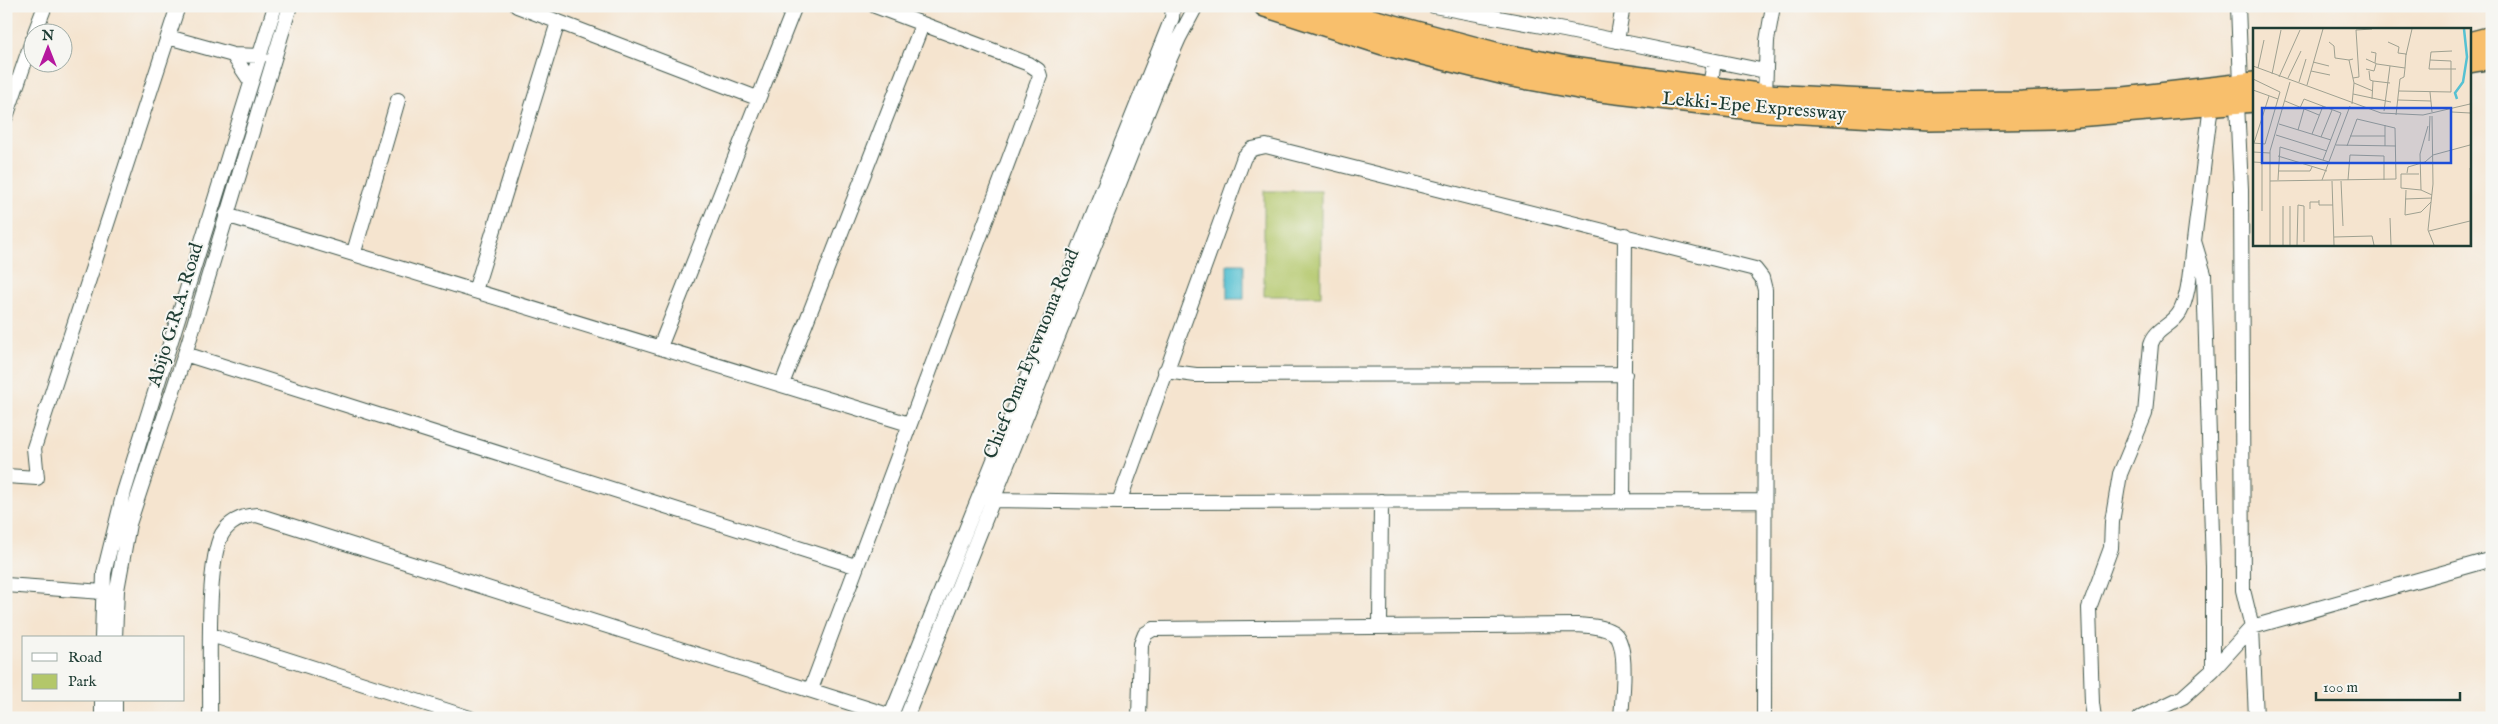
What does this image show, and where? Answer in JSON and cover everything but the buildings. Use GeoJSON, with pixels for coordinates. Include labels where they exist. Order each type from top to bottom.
{"type":"FeatureCollection","features":[{"type":"Feature","properties":{"kind":"highway","name":"Lekki-Epe Expressway"},"geometry":{"type":"LineString","coordinates":[[1265,6],[1383,44],[1513,76],[1584,89],[1688,103],[1768,111],[1929,120],[2053,118],[2211,105],[2247,93]]}},
{"type":"Feature","properties":{"kind":"highway","name":"Lekki-Epe Expressway"},"geometry":{"type":"LineString","coordinates":[[1320,6],[1495,53],[1571,68],[1764,95],[1925,103],[2022,102],[2247,93]]}},
{"type":"Feature","properties":{"kind":"highway"},"geometry":{"type":"LineString","coordinates":[[2470,43],[2492,37]]}},
{"type":"Feature","properties":{"kind":"highway"},"geometry":{"type":"LineString","coordinates":[[2470,62],[2492,58]]}},
{"type":"Feature","properties":{"kind":"street"},"geometry":{"type":"LineString","coordinates":[[39,22],[45,6]]}},
{"type":"Feature","properties":{"kind":"street"},"geometry":{"type":"LineString","coordinates":[[6,476],[37,478],[34,448],[178,6]]}},
{"type":"Feature","properties":{"kind":"street","name":"Abijo G.R.A. Road"},"geometry":{"type":"LineString","coordinates":[[102,636],[104,573],[124,492],[275,6]]}},
{"type":"Feature","properties":{"kind":"street","name":"Abijo G.R.A. Road"},"geometry":{"type":"LineString","coordinates":[[115,636],[117,590],[129,524],[185,354],[290,6]]}},
{"type":"Feature","properties":{"kind":"street"},"geometry":{"type":"LineString","coordinates":[[517,6],[757,98]]}},
{"type":"Feature","properties":{"kind":"street"},"geometry":{"type":"LineString","coordinates":[[660,347],[795,6]]}},
{"type":"Feature","properties":{"kind":"street"},"geometry":{"type":"LineString","coordinates":[[811,689],[855,566],[1040,76],[1038,70],[1029,64],[875,6]]}},
{"type":"Feature","properties":{"kind":"street","name":"Chief Oma Eyewuoma Road"},"geometry":{"type":"LineString","coordinates":[[906,718],[987,497],[1172,18],[1173,6]]}},
{"type":"Feature","properties":{"kind":"street","name":"Chief Oma Eyewuoma Road"},"geometry":{"type":"LineString","coordinates":[[891,717],[987,497],[1160,81],[1196,6]]}},
{"type":"Feature","properties":{"kind":"street"},"geometry":{"type":"LineString","coordinates":[[1434,6],[1617,41],[1714,62],[1765,70]]}},
{"type":"Feature","properties":{"kind":"street"},"geometry":{"type":"LineString","coordinates":[[1617,41],[1623,6]]}},
{"type":"Feature","properties":{"kind":"street"},"geometry":{"type":"LineString","coordinates":[[1764,95],[1765,70],[1773,6]]}},
{"type":"Feature","properties":{"kind":"street"},"geometry":{"type":"LineString","coordinates":[[2238,6],[2247,93],[2241,189],[2243,590],[2252,627],[2256,718]]}},
{"type":"Feature","properties":{"kind":"street"},"geometry":{"type":"LineString","coordinates":[[475,291],[558,22]]}},
{"type":"Feature","properties":{"kind":"street"},"geometry":{"type":"LineString","coordinates":[[782,384],[922,25]]}},
{"type":"Feature","properties":{"kind":"street"},"geometry":{"type":"LineString","coordinates":[[168,37],[233,55],[261,56]]}},
{"type":"Feature","properties":{"kind":"street"},"geometry":{"type":"LineString","coordinates":[[233,55],[251,82]]}},
{"type":"Feature","properties":{"kind":"street"},"geometry":{"type":"LineString","coordinates":[[1710,86],[1714,62]]}},
{"type":"Feature","properties":{"kind":"street"},"geometry":{"type":"LineString","coordinates":[[6,117],[10,93],[22,65]]}},
{"type":"Feature","properties":{"kind":"street"},"geometry":{"type":"LineString","coordinates":[[354,252],[398,100]]}},
{"type":"Feature","properties":{"kind":"street"},"geometry":{"type":"LineString","coordinates":[[2094,718],[2089,608],[2111,548],[2112,522],[2120,474],[2145,414],[2151,344],[2154,335],[2174,320],[2183,303],[2194,242],[2211,105]]}},
{"type":"Feature","properties":{"kind":"street"},"geometry":{"type":"LineString","coordinates":[[1119,502],[1244,157],[1252,150],[1266,146],[1625,234],[1755,269],[1762,278],[1765,290],[1764,718]]}},
{"type":"Feature","properties":{"kind":"street"},"geometry":{"type":"LineString","coordinates":[[226,215],[354,252],[909,424]]}},
{"type":"Feature","properties":{"kind":"street"},"geometry":{"type":"LineString","coordinates":[[1624,501],[1625,234]]}},
{"type":"Feature","properties":{"kind":"street"},"geometry":{"type":"LineString","coordinates":[[2194,242],[2204,274],[2214,567],[2213,670]]}},
{"type":"Feature","properties":{"kind":"street"},"geometry":{"type":"LineString","coordinates":[[185,354],[855,566]]}},
{"type":"Feature","properties":{"kind":"street"},"geometry":{"type":"LineString","coordinates":[[1165,371],[1196,375],[1625,374]]}},
{"type":"Feature","properties":{"kind":"street"},"geometry":{"type":"LineString","coordinates":[[987,497],[1119,502],[1764,501]]}},
{"type":"Feature","properties":{"kind":"street"},"geometry":{"type":"LineString","coordinates":[[1380,626],[1382,501]]}},
{"type":"Feature","properties":{"kind":"street"},"geometry":{"type":"LineString","coordinates":[[210,718],[211,608],[216,554],[222,535],[233,522],[245,516],[257,515],[541,606],[811,689],[891,717]]}},
{"type":"Feature","properties":{"kind":"street"},"geometry":{"type":"LineString","coordinates":[[2140,718],[2183,696],[2213,670],[2252,627],[2492,559]]}},
{"type":"Feature","properties":{"kind":"street"},"geometry":{"type":"LineString","coordinates":[[6,585],[103,592]]}},
{"type":"Feature","properties":{"kind":"street"},"geometry":{"type":"LineString","coordinates":[[1139,718],[1141,644],[1145,634],[1153,629],[1578,625],[1614,632],[1620,640],[1623,651],[1622,718]]}},
{"type":"Feature","properties":{"kind":"street"},"geometry":{"type":"LineString","coordinates":[[211,635],[470,718]]}},
{"type":"Feature","properties":{"kind":"street"},"geometry":{"type":"LineString","coordinates":[[102,702],[102,718]]}},
{"type":"Feature","properties":{"kind":"street"},"geometry":{"type":"LineString","coordinates":[[115,702],[115,718]]}},
{"type":"Feature","properties":{"kind":"green space"},"geometry":{"type":"Polygon","coordinates":[[[1264,191],[1321,191],[1321,296],[1264,296],[1264,191]]]}},
{"type":"Feature","properties":{"kind":"water"},"geometry":{"type":"Polygon","coordinates":[[[1227,264],[1244,264],[1244,299],[1227,299],[1227,264]]]}}]}
